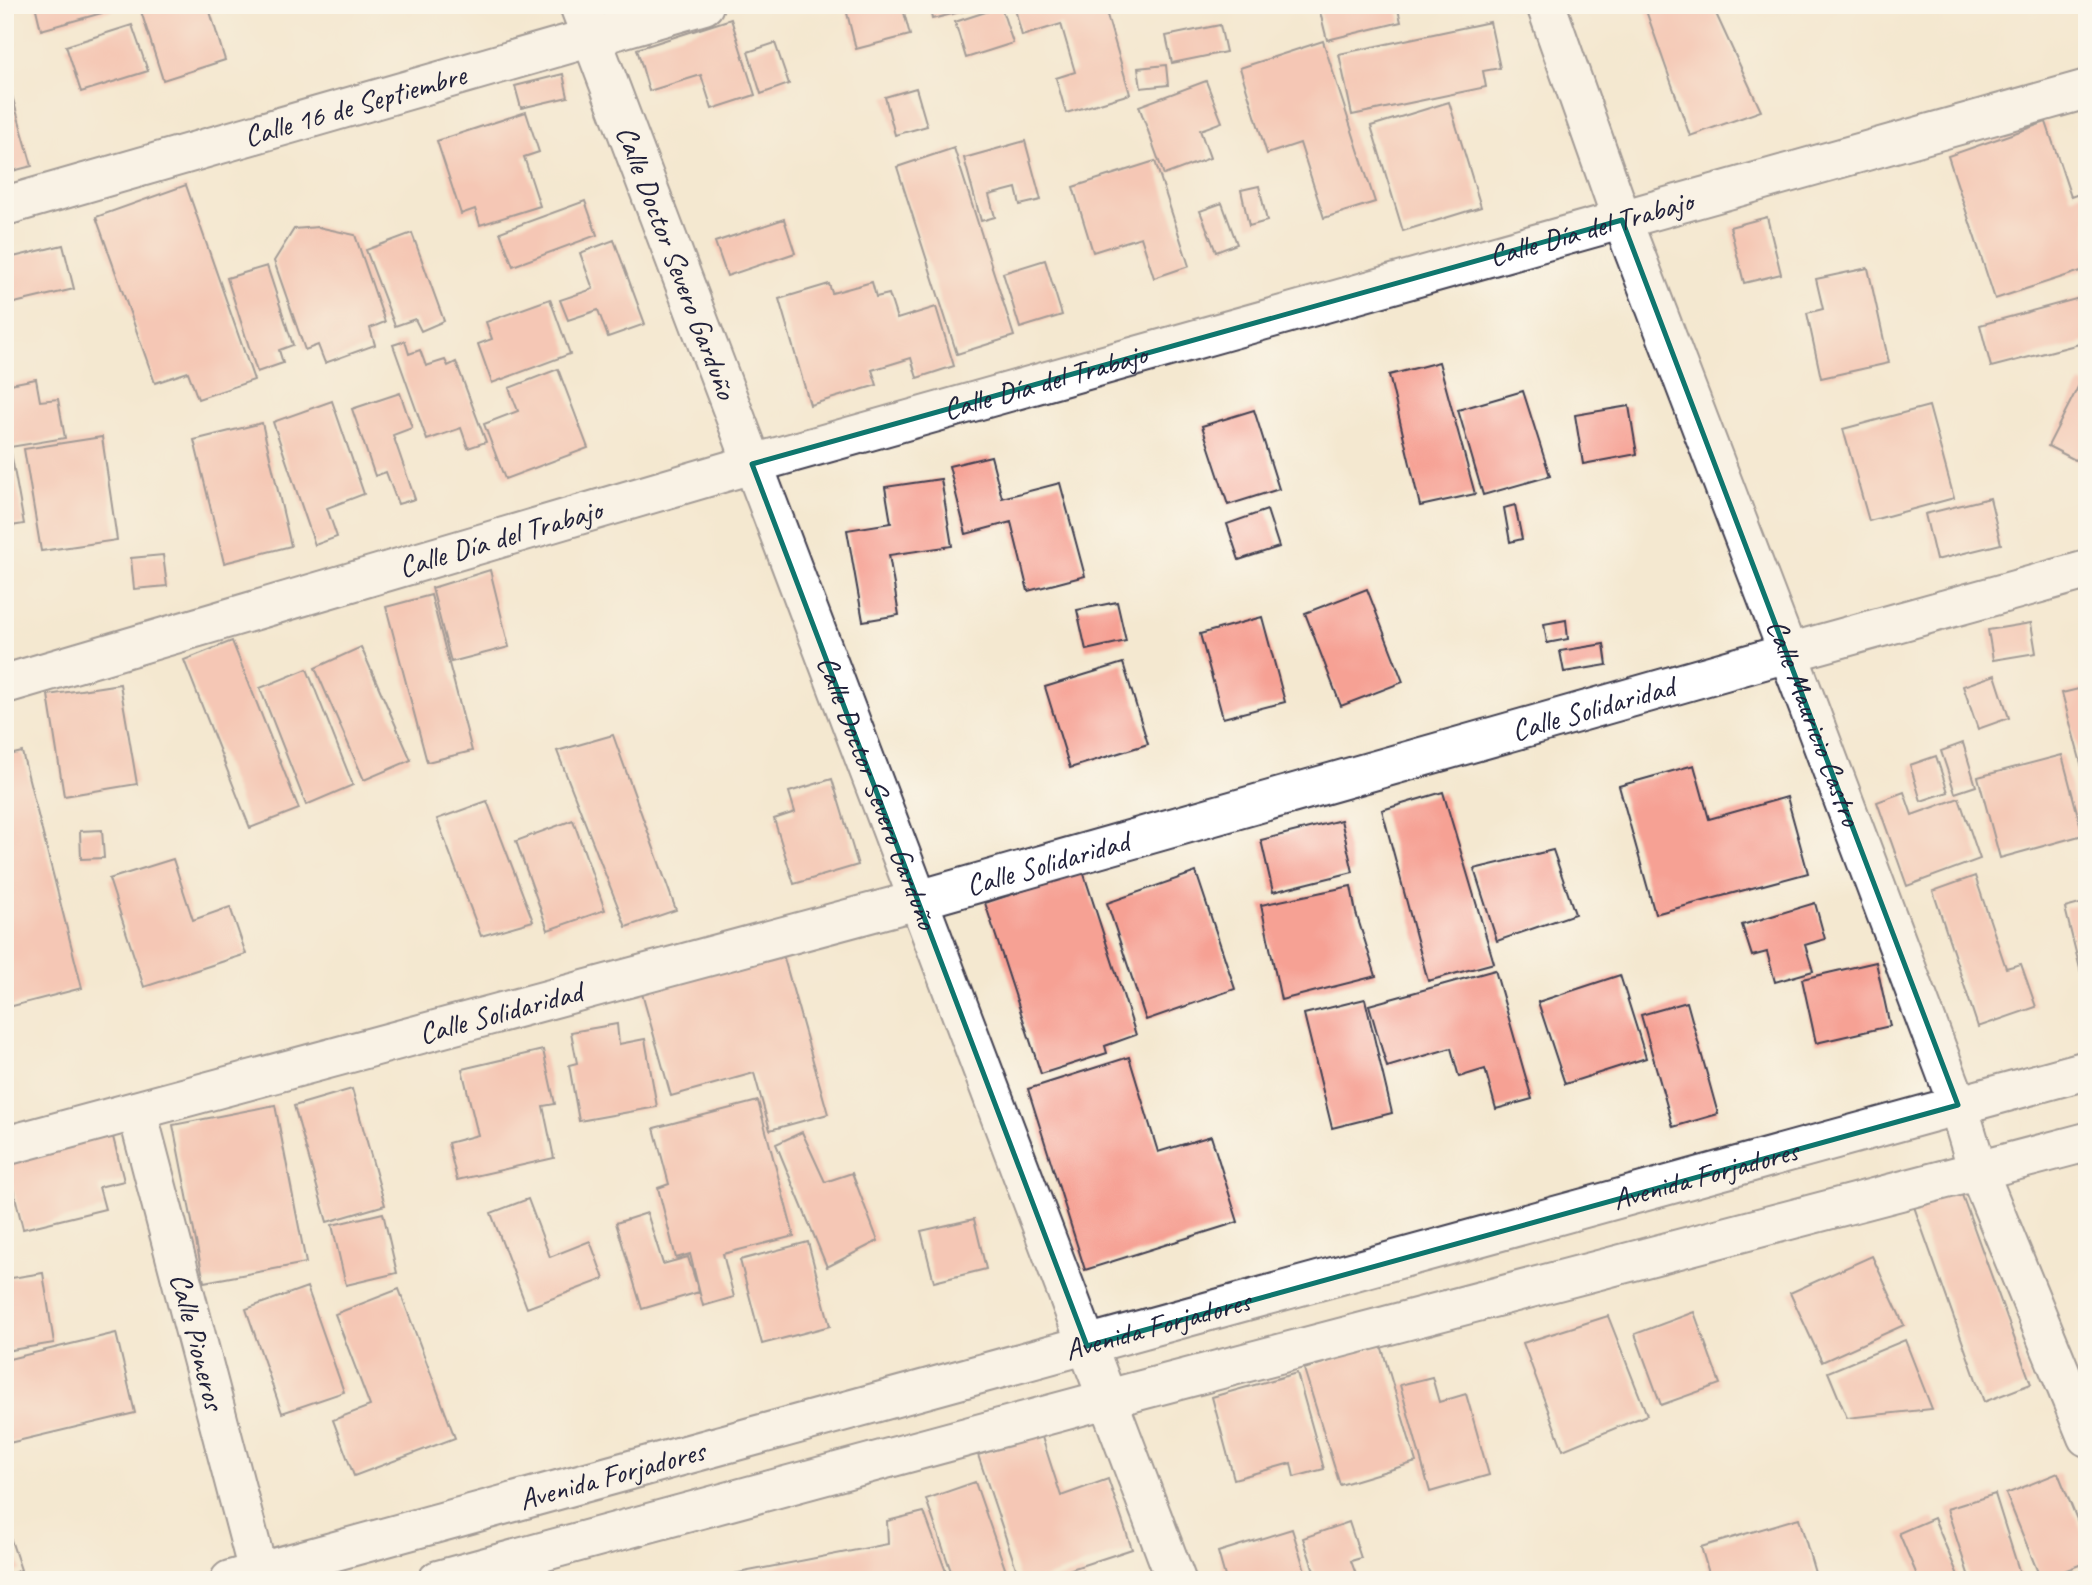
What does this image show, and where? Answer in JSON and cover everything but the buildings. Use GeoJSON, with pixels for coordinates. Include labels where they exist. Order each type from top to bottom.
{"type":"FeatureCollection","features":[{"type":"Feature","properties":{"kind":"street","name":"Calle 16 de Septiembre"},"geometry":{"type":"LineString","coordinates":[[5,206],[585,22],[704,5]]}},
{"type":"Feature","properties":{"kind":"street","name":"Calle Mauricio Castro"},"geometry":{"type":"LineString","coordinates":[[1546,5],[1622,220],[1958,1105],[1978,1171],[2087,1437]]}},
{"type":"Feature","properties":{"kind":"street","name":"Calle Doctor Severo Garduño"},"geometry":{"type":"LineString","coordinates":[[585,22],[1176,1580]]}},
{"type":"Feature","properties":{"kind":"street","name":"Calle Día del Trabajo"},"geometry":{"type":"LineString","coordinates":[[5,684],[752,464],[2087,89]]}},
{"type":"Feature","properties":{"kind":"street","name":"Calle Solidaridad"},"geometry":{"type":"LineString","coordinates":[[5,1146],[918,900],[2087,570]]}},
{"type":"Feature","properties":{"kind":"street","name":"Avenida Forjadores"},"geometry":{"type":"LineString","coordinates":[[244,1576],[2087,1070]]}},
{"type":"Feature","properties":{"kind":"street","name":"Calle Pioneros"},"geometry":{"type":"LineString","coordinates":[[137,1111],[244,1576]]}},
{"type":"Feature","properties":{"kind":"street","name":"Avenida Forjadores"},"geometry":{"type":"LineString","coordinates":[[438,1580],[1107,1399],[2087,1142]]}},
{"type":"Feature","properties":{"kind":"highlighted area"},"geometry":{"type":"Polygon","coordinates":[[[1622,220],[1958,1105],[1087,1346],[752,464],[1622,220]]]}}]}
